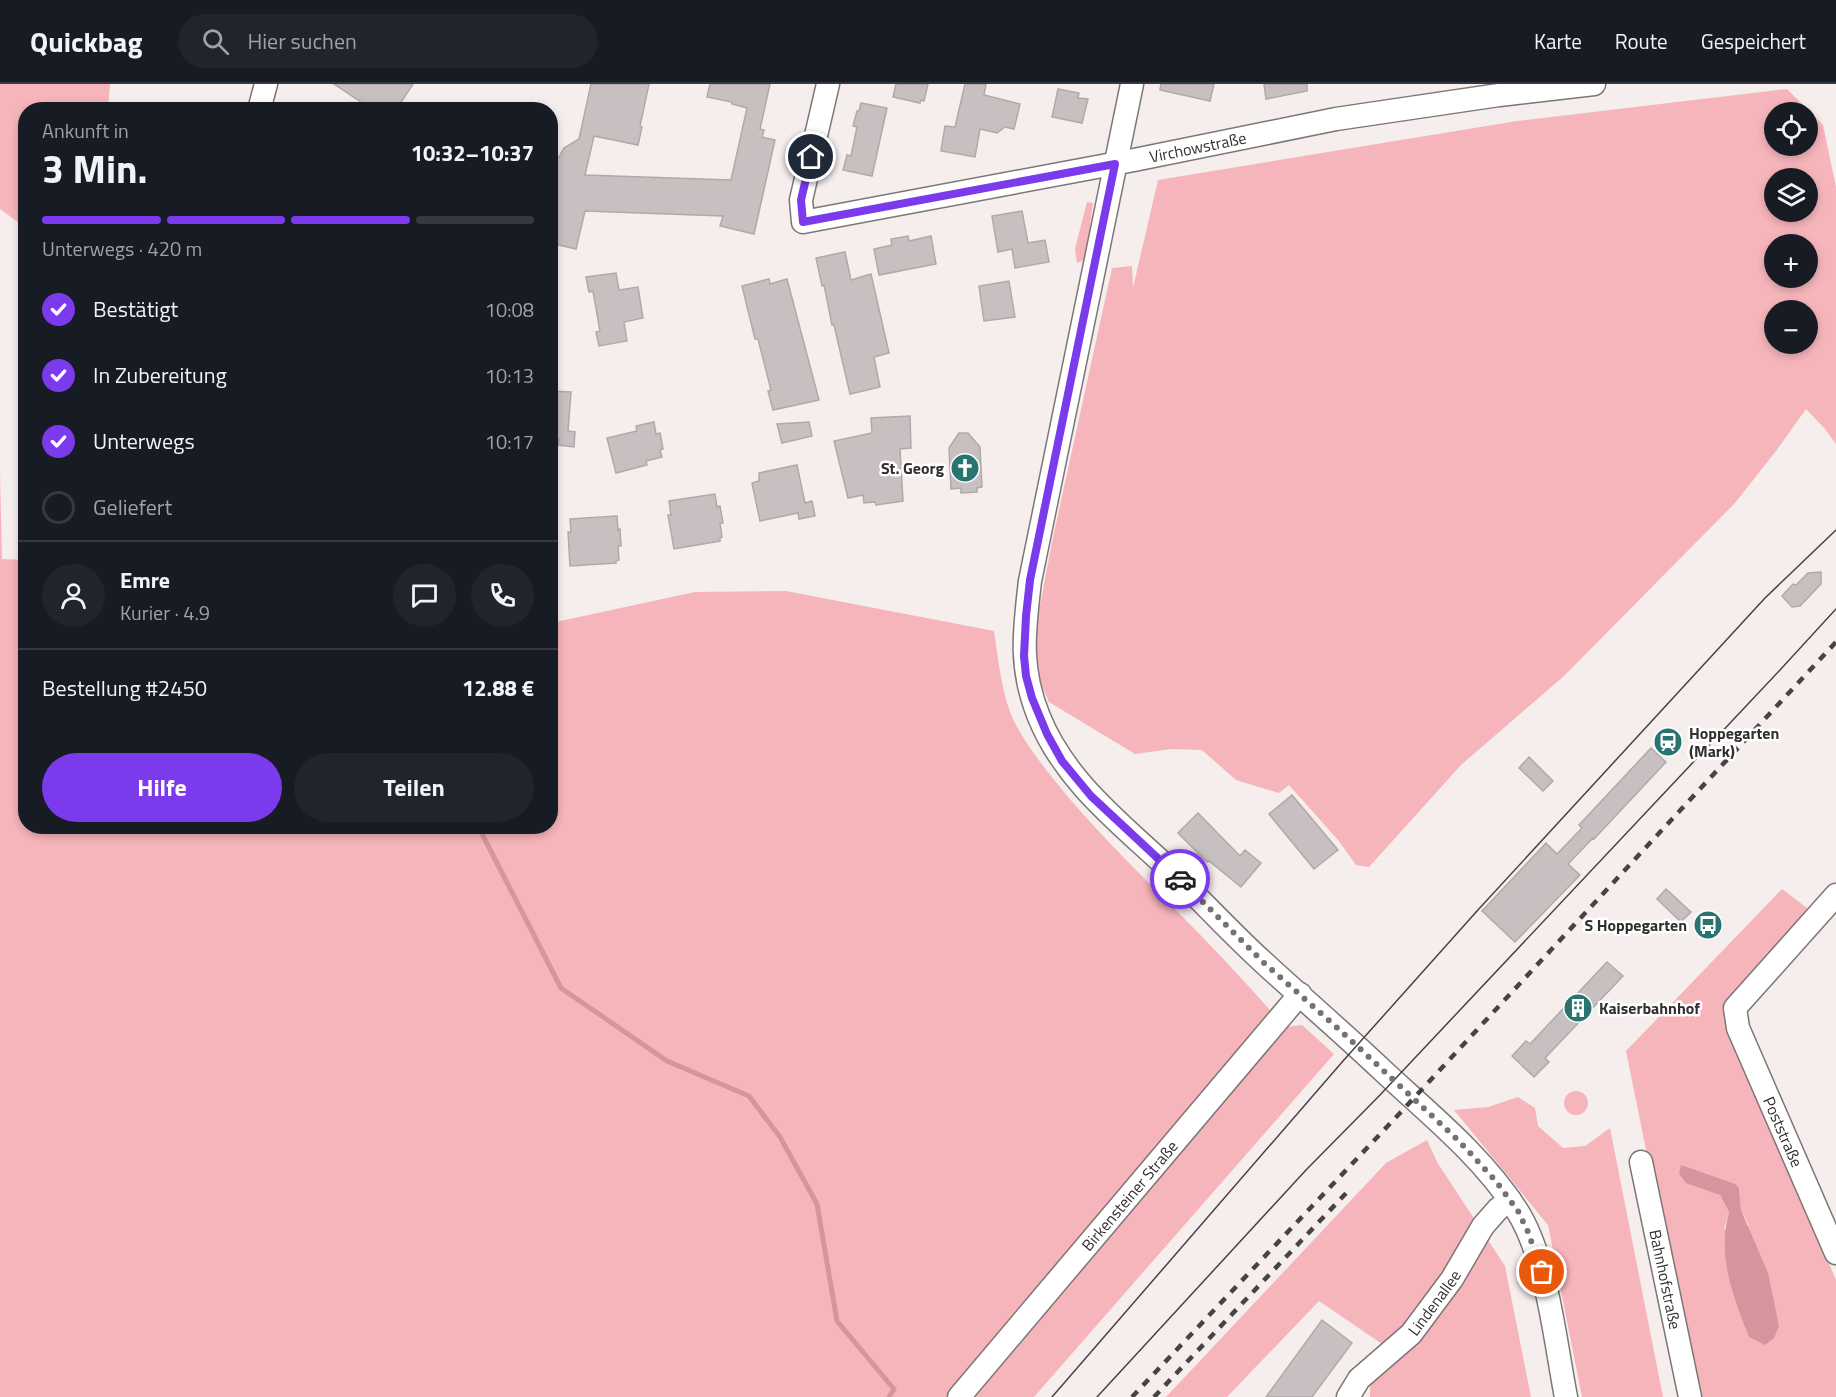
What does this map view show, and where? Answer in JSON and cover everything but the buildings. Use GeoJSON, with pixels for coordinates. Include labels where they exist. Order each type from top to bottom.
{"type":"FeatureCollection","features":[{"type":"Feature","properties":{"kind":"street"},"geometry":{"type":"LineString","coordinates":[[261,102],[266,84]]}},
{"type":"Feature","properties":{"kind":"street","name":"Virchowstraße"},"geometry":{"type":"LineString","coordinates":[[828,84],[801,200],[803,222],[1498,89],[1594,84]]}},
{"type":"Feature","properties":{"kind":"street"},"geometry":{"type":"LineString","coordinates":[[1132,84],[1030,580],[1024,656],[1026,676],[1039,716],[1062,761],[1091,796],[1194,892],[1263,962],[1459,1141],[1495,1180],[1518,1211],[1542,1272],[1566,1397]]}},
{"type":"Feature","properties":{"kind":"street","name":"Poststraße"},"geometry":{"type":"LineString","coordinates":[[1836,895],[1735,1008],[1738,1028],[1836,1253]]}},
{"type":"Feature","properties":{"kind":"street","name":"Birkensteiner Straße"},"geometry":{"type":"LineString","coordinates":[[959,1397],[1300,994]]}},
{"type":"Feature","properties":{"kind":"street","name":"Bahnhofstraße"},"geometry":{"type":"LineString","coordinates":[[1641,1162],[1690,1397]]}},
{"type":"Feature","properties":{"kind":"street","name":"Lindenallee"},"geometry":{"type":"LineString","coordinates":[[1348,1397],[1359,1379],[1411,1334],[1452,1279],[1483,1226],[1498,1209],[1510,1200]]}},
{"type":"Feature","properties":{"kind":"shaded area"},"geometry":{"type":"Polygon","coordinates":[[[0,84],[110,84],[109,102],[18,102],[18,222],[0,209],[0,84]]]}},
{"type":"Feature","properties":{"kind":"shaded area"},"geometry":{"type":"Polygon","coordinates":[[[1787,89],[1800,102],[1764,102],[1764,156],[1818,156],[1818,120],[1823,125],[1836,187],[1836,444],[1806,409],[1735,503],[1564,676],[1461,765],[1369,867],[1356,865],[1338,840],[1289,785],[1279,793],[1236,780],[1202,750],[1172,749],[1135,754],[1049,702],[1038,677],[1036,627],[1052,542],[1112,268],[1132,266],[1133,288],[1158,180],[1517,121],[1787,89]]]}},
{"type":"Feature","properties":{"kind":"shaded area"},"geometry":{"type":"Polygon","coordinates":[[[1087,202],[1093,203],[1086,256],[1077,263],[1075,249],[1087,202]]]}},
{"type":"Feature","properties":{"kind":"shaded area"},"geometry":{"type":"Polygon","coordinates":[[[0,472],[2,559],[18,560],[18,834],[558,834],[558,621],[695,592],[786,591],[994,631],[1002,682],[1010,712],[1024,739],[1055,781],[1097,830],[1216,951],[1285,1027],[1302,1025],[1334,1054],[1034,1397],[0,1397],[0,472]]]}},
{"type":"Feature","properties":{"kind":"shaded area"},"geometry":{"type":"Polygon","coordinates":[[[1782,889],[1811,911],[1724,1005],[1724,1018],[1836,1280],[1836,1397],[1696,1397],[1626,1051],[1782,889]],[[1681,1165],[1720,1195],[1729,1212],[1724,1229],[1749,1226],[1741,1210],[1739,1188],[1681,1165]]]}},
{"type":"Feature","properties":{"kind":"shaded area"},"geometry":{"type":"Polygon","coordinates":[[[1576,1091],[1585,1094],[1588,1103],[1585,1112],[1576,1115],[1567,1112],[1564,1103],[1567,1094],[1576,1091]]]}},
{"type":"Feature","properties":{"kind":"shaded area"},"geometry":{"type":"Polygon","coordinates":[[[1518,1097],[1535,1108],[1538,1126],[1563,1148],[1585,1146],[1610,1128],[1663,1397],[1582,1397],[1548,1225],[1454,1110],[1488,1107],[1518,1097]]]}},
{"type":"Feature","properties":{"kind":"shaded area"},"geometry":{"type":"Polygon","coordinates":[[[1427,1140],[1437,1162],[1505,1266],[1531,1397],[1370,1397],[1370,1385],[1401,1357],[1319,1301],[1227,1397],[1166,1397],[1386,1163],[1427,1140]]]}},
{"type":"Feature","properties":{"kind":"shaded area"},"geometry":{"type":"Polygon","coordinates":[[[1681,1165],[1735,1184],[1739,1188],[1741,1210],[1768,1273],[1779,1326],[1774,1338],[1765,1345],[1749,1337],[1732,1291],[1725,1245],[1729,1212],[1720,1195],[1686,1183],[1679,1174],[1681,1165]]]}},
{"type":"Feature","properties":{"kind":"waterway"},"geometry":{"type":"LineString","coordinates":[[482,834],[561,988],[667,1061],[749,1096],[780,1137],[817,1204],[837,1321],[894,1389],[889,1397]]}},
{"type":"Feature","properties":{"kind":"tram line"},"geometry":{"type":"LineString","coordinates":[[1052,1397],[1343,1061],[1477,911],[1765,598],[1836,530]]}},
{"type":"Feature","properties":{"kind":"tram line"},"geometry":{"type":"LineString","coordinates":[[1097,1397],[1306,1170],[1380,1095],[1836,609]]}},
{"type":"Feature","properties":{"kind":"railway"},"geometry":{"type":"LineString","coordinates":[[1132,1397],[1400,1113],[1836,642]]}},
{"type":"Feature","properties":{"kind":"railway"},"geometry":{"type":"LineString","coordinates":[[1154,1397],[1349,1190]]}},
{"type":"Feature","properties":{"kind":"way so far"},"geometry":{"type":"LineString","coordinates":[[1180,879],[1263,962],[1459,1141],[1495,1180],[1518,1211],[1542,1272]]}},
{"type":"Feature","properties":{"kind":"place","name":"St. Georg"},"geometry":{"type":"Point","coordinates":[965,468]}},
{"type":"Feature","properties":{"kind":"place","name":"Hoppegarten (Mark)"},"geometry":{"type":"Point","coordinates":[1668,742]}},
{"type":"Feature","properties":{"kind":"place","name":"S Hoppegarten"},"geometry":{"type":"Point","coordinates":[1708,925]}},
{"type":"Feature","properties":{"kind":"place","name":"Kaiserbahnhof"},"geometry":{"type":"Point","coordinates":[1578,1008]}},
{"type":"Feature","properties":{"kind":"route"},"geometry":{"type":"LineString","coordinates":[[811,157],[800,208],[803,222],[1115,164],[1030,580],[1024,656],[1032,698],[1047,734],[1062,761],[1091,796],[1180,879]]}}]}
